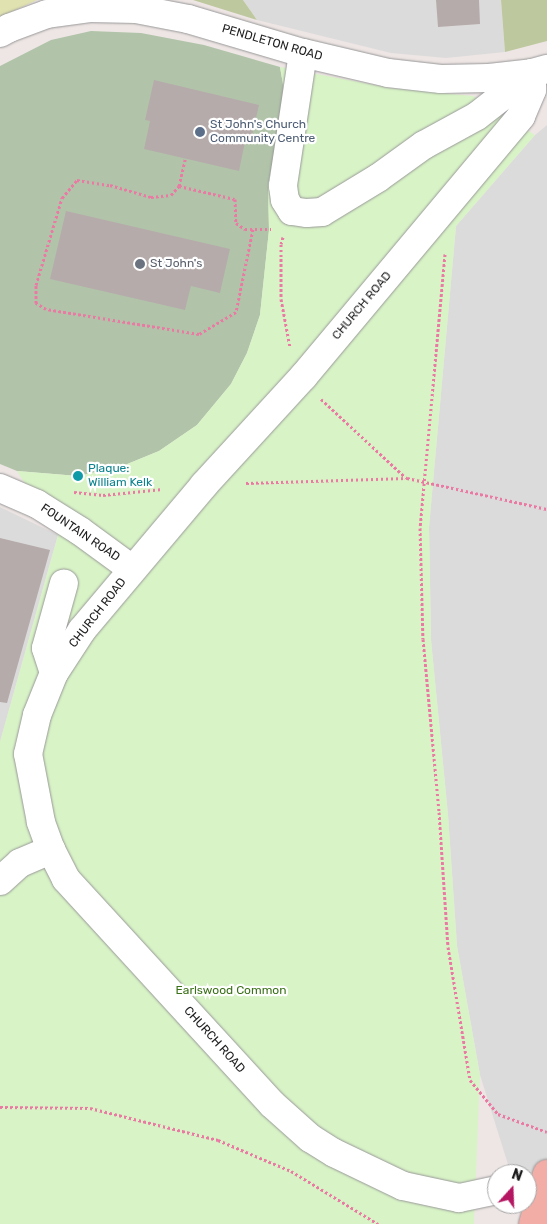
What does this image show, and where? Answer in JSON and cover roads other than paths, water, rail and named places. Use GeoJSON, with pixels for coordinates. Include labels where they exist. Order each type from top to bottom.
{"type":"FeatureCollection","features":[{"type":"Feature","properties":{"kind":"main road"},"geometry":{"type":"LineString","coordinates":[[533,1224],[541,1187]]}},
{"type":"Feature","properties":{"kind":"street","name":"PENDLETON ROAD"},"geometry":{"type":"LineString","coordinates":[[0,33],[47,14],[90,8],[134,5],[303,53],[388,73],[441,79],[489,78],[539,71]]}},
{"type":"Feature","properties":{"kind":"street"},"geometry":{"type":"LineString","coordinates":[[303,53],[282,186],[285,200],[292,212],[307,214],[322,212],[378,178],[424,145],[477,116],[539,71]]}},
{"type":"Feature","properties":{"kind":"street","name":"CHURCH ROAD"},"geometry":{"type":"LineString","coordinates":[[487,1192],[459,1198],[403,1186],[365,1170],[310,1138],[272,1104],[66,879],[51,850],[42,822],[28,754],[36,716],[54,673],[82,630],[204,485],[303,377],[521,116],[539,71]]}},
{"type":"Feature","properties":{"kind":"street","name":"FOUNTAIN ROAD"},"geometry":{"type":"LineString","coordinates":[[0,488],[36,504],[66,522],[132,569]]}},
{"type":"Feature","properties":{"kind":"street"},"geometry":{"type":"LineString","coordinates":[[54,673],[46,648],[64,583]]}},
{"type":"Feature","properties":{"kind":"street"},"geometry":{"type":"LineString","coordinates":[[0,881],[20,862],[51,850]]}},
{"type":"Feature","properties":{"kind":"place","name":"St John's Church Community Centre"},"geometry":{"type":"Point","coordinates":[200,132]}},
{"type":"Feature","properties":{"kind":"place","name":"St John's"},"geometry":{"type":"Point","coordinates":[140,264]}},
{"type":"Feature","properties":{"kind":"place","name":"Plaque: William Kelk"},"geometry":{"type":"Point","coordinates":[78,476]}},
{"type":"Feature","properties":{"kind":"park label","name":"Earlswood Common"},"geometry":{"type":"Point","coordinates":[231,991]}}]}
